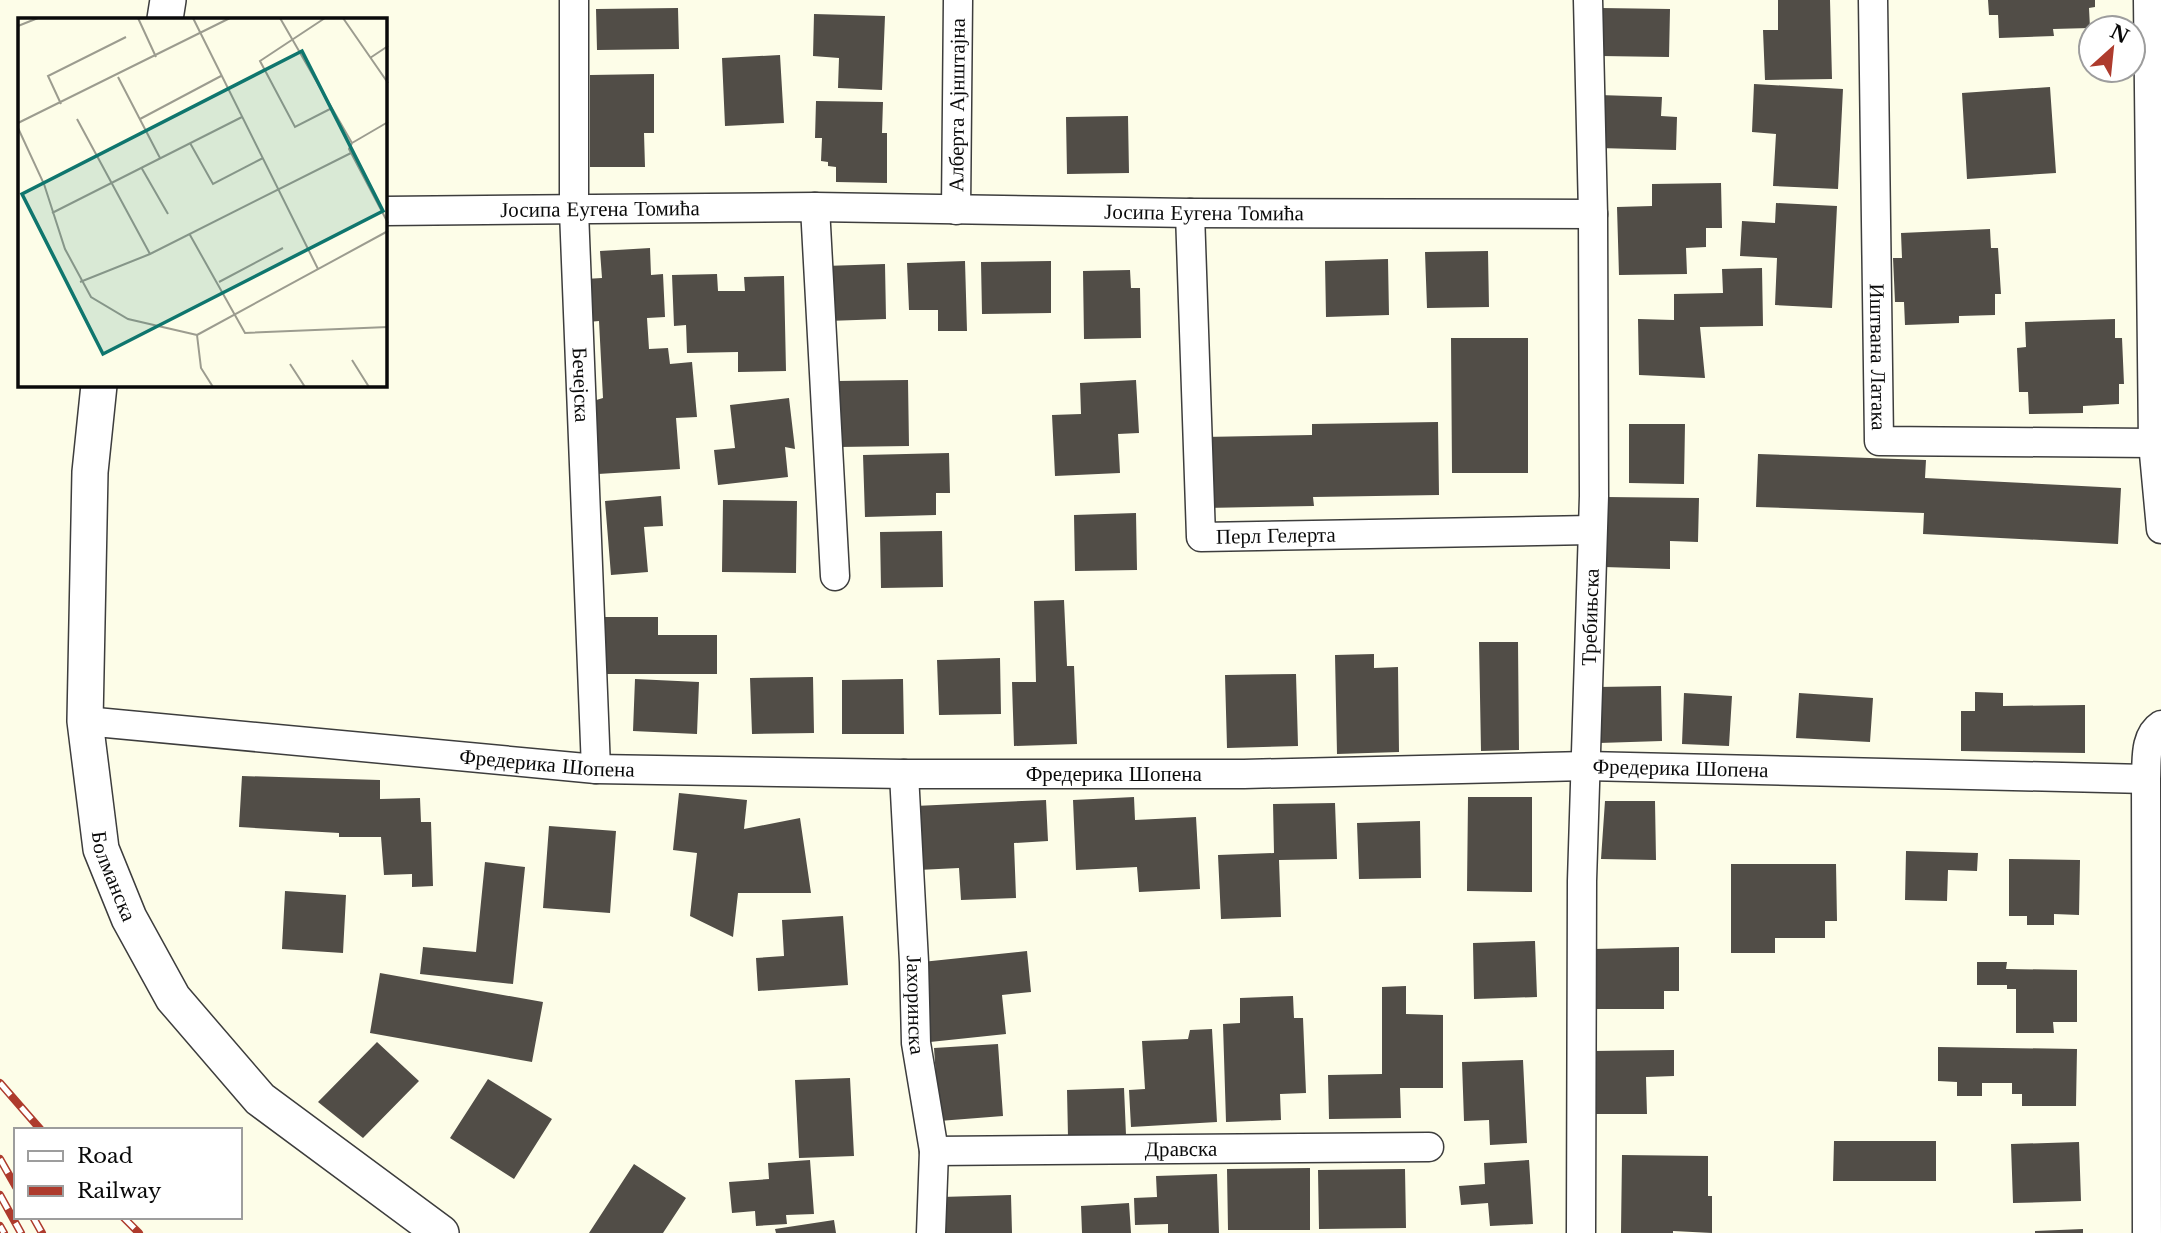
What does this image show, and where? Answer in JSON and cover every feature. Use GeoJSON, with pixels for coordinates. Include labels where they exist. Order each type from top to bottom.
{"type":"FeatureCollection","features":[{"type":"Feature","properties":{"kind":"street"},"geometry":{"type":"LineString","coordinates":[[165,18],[168,0]]}},
{"type":"Feature","properties":{"kind":"street","name":"Бечејска"},"geometry":{"type":"LineString","coordinates":[[574,0],[574,211],[596,769]]}},
{"type":"Feature","properties":{"kind":"street","name":"Алберта Ајнштајна"},"geometry":{"type":"LineString","coordinates":[[956,210],[958,0]]}},
{"type":"Feature","properties":{"kind":"street","name":"Требињска"},"geometry":{"type":"LineString","coordinates":[[1581,1233],[1581,935],[1594,496],[1593,214],[1588,0]]}},
{"type":"Feature","properties":{"kind":"street","name":"Иштвана Латака"},"geometry":{"type":"LineString","coordinates":[[1873,0],[1879,441],[2153,443]]}},
{"type":"Feature","properties":{"kind":"street"},"geometry":{"type":"LineString","coordinates":[[2148,0],[2153,443],[2161,529]]}},
{"type":"Feature","properties":{"kind":"street"},"geometry":{"type":"LineString","coordinates":[[815,207],[835,576]]}},
{"type":"Feature","properties":{"kind":"street","name":"Јосипа Еугена Томића"},"geometry":{"type":"LineString","coordinates":[[387,211],[815,207],[1190,213],[1593,214]]}},
{"type":"Feature","properties":{"kind":"street","name":"Перл Гелерта"},"geometry":{"type":"LineString","coordinates":[[1190,213],[1201,537],[1591,530]]}},
{"type":"Feature","properties":{"kind":"street","name":"Болманска"},"geometry":{"type":"LineString","coordinates":[[99,387],[90,472],[85,721],[101,849],[129,918],[173,998],[260,1099],[440,1233]]}},
{"type":"Feature","properties":{"kind":"street","name":"Фредерика Шопена"},"geometry":{"type":"LineString","coordinates":[[85,721],[596,769],[904,774],[1244,774],[1587,766],[2146,779]]}},
{"type":"Feature","properties":{"kind":"street"},"geometry":{"type":"LineString","coordinates":[[2147,1233],[2146,779],[2147,747],[2154,729],[2161,725]]}},
{"type":"Feature","properties":{"kind":"street","name":"Јахоринска"},"geometry":{"type":"LineString","coordinates":[[904,774],[916,1043],[934,1151],[931,1233]]}},
{"type":"Feature","properties":{"kind":"street","name":"Дравска"},"geometry":{"type":"LineString","coordinates":[[934,1151],[1429,1147]]}},
{"type":"Feature","properties":{"kind":"building"},"geometry":{"type":"Polygon","coordinates":[[[1778,0],[1830,0],[1832,79],[1765,80],[1763,30],[1778,30],[1778,0]]]}},
{"type":"Feature","properties":{"kind":"building"},"geometry":{"type":"Polygon","coordinates":[[[1988,0],[2095,0],[2095,7],[2089,8],[2089,14],[2077,14],[2077,28],[2053,29],[2054,36],[1999,38],[1998,15],[1989,15],[1988,0]]]}},
{"type":"Feature","properties":{"kind":"building"},"geometry":{"type":"Polygon","coordinates":[[[678,8],[679,49],[597,50],[596,9],[678,8]]]}},
{"type":"Feature","properties":{"kind":"building"},"geometry":{"type":"Polygon","coordinates":[[[1601,8],[1670,9],[1669,57],[1601,56],[1601,8]]]}},
{"type":"Feature","properties":{"kind":"building"},"geometry":{"type":"Polygon","coordinates":[[[814,14],[885,16],[882,90],[838,88],[839,58],[813,56],[814,14]]]}},
{"type":"Feature","properties":{"kind":"building"},"geometry":{"type":"Polygon","coordinates":[[[780,55],[784,123],[725,126],[722,58],[780,55]]]}},
{"type":"Feature","properties":{"kind":"building"},"geometry":{"type":"Polygon","coordinates":[[[654,74],[654,133],[644,133],[645,167],[590,167],[590,75],[654,74]]]}},
{"type":"Feature","properties":{"kind":"building"},"geometry":{"type":"Polygon","coordinates":[[[1754,84],[1843,89],[1838,189],[1773,186],[1776,134],[1752,132],[1754,84]]]}},
{"type":"Feature","properties":{"kind":"building"},"geometry":{"type":"Polygon","coordinates":[[[2050,87],[2056,173],[1967,179],[1962,93],[2050,87]]]}},
{"type":"Feature","properties":{"kind":"building"},"geometry":{"type":"Polygon","coordinates":[[[1599,95],[1662,97],[1661,116],[1677,117],[1676,150],[1598,148],[1599,95]]]}},
{"type":"Feature","properties":{"kind":"building"},"geometry":{"type":"Polygon","coordinates":[[[816,101],[883,102],[882,133],[887,133],[887,183],[836,182],[836,167],[821,161],[822,138],[815,138],[816,101]]]}},
{"type":"Feature","properties":{"kind":"building"},"geometry":{"type":"Polygon","coordinates":[[[1128,116],[1129,173],[1067,174],[1066,117],[1128,116]]]}},
{"type":"Feature","properties":{"kind":"building"},"geometry":{"type":"Polygon","coordinates":[[[1721,183],[1722,228],[1706,228],[1706,247],[1686,248],[1687,274],[1619,275],[1617,207],[1652,206],[1652,184],[1721,183]]]}},
{"type":"Feature","properties":{"kind":"building"},"geometry":{"type":"Polygon","coordinates":[[[1776,203],[1837,206],[1832,308],[1775,305],[1777,258],[1740,256],[1742,221],[1775,223],[1776,203]]]}},
{"type":"Feature","properties":{"kind":"building"},"geometry":{"type":"Polygon","coordinates":[[[1990,229],[1991,248],[1998,248],[2001,294],[1995,294],[1995,315],[1959,316],[1959,323],[1905,325],[1904,302],[1895,302],[1893,258],[1902,258],[1901,233],[1990,229]]]}},
{"type":"Feature","properties":{"kind":"building"},"geometry":{"type":"Polygon","coordinates":[[[650,248],[651,275],[663,274],[665,317],[647,318],[649,349],[668,348],[670,364],[692,362],[697,417],[676,418],[680,469],[598,474],[593,401],[603,398],[599,321],[588,322],[585,279],[602,278],[600,251],[650,248]]]}},
{"type":"Feature","properties":{"kind":"building"},"geometry":{"type":"Polygon","coordinates":[[[1488,251],[1489,307],[1427,308],[1425,252],[1488,251]]]}},
{"type":"Feature","properties":{"kind":"building"},"geometry":{"type":"Polygon","coordinates":[[[1388,259],[1389,315],[1326,317],[1325,261],[1388,259]]]}},
{"type":"Feature","properties":{"kind":"building"},"geometry":{"type":"Polygon","coordinates":[[[965,261],[967,331],[938,331],[938,310],[909,310],[907,263],[965,261]]]}},
{"type":"Feature","properties":{"kind":"building"},"geometry":{"type":"Polygon","coordinates":[[[1051,261],[1051,313],[982,314],[981,262],[1051,261]]]}},
{"type":"Feature","properties":{"kind":"building"},"geometry":{"type":"Polygon","coordinates":[[[885,264],[886,319],[827,321],[825,266],[885,264]]]}},
{"type":"Feature","properties":{"kind":"building"},"geometry":{"type":"Polygon","coordinates":[[[1762,268],[1763,326],[1700,327],[1705,378],[1639,375],[1638,319],[1674,320],[1674,294],[1723,293],[1722,269],[1762,268]]]}},
{"type":"Feature","properties":{"kind":"building"},"geometry":{"type":"Polygon","coordinates":[[[1130,270],[1131,288],[1140,288],[1141,338],[1084,339],[1083,271],[1130,270]]]}},
{"type":"Feature","properties":{"kind":"building"},"geometry":{"type":"Polygon","coordinates":[[[717,274],[718,291],[745,291],[744,277],[784,276],[786,371],[738,372],[738,352],[687,353],[686,325],[674,326],[672,275],[717,274]]]}},
{"type":"Feature","properties":{"kind":"building"},"geometry":{"type":"Polygon","coordinates":[[[2115,319],[2115,338],[2122,338],[2124,384],[2119,384],[2119,404],[2083,406],[2083,413],[2029,414],[2028,392],[2019,392],[2017,348],[2026,347],[2025,322],[2115,319]]]}},
{"type":"Feature","properties":{"kind":"building"},"geometry":{"type":"Polygon","coordinates":[[[1451,338],[1528,338],[1528,473],[1452,473],[1451,338]]]}},
{"type":"Feature","properties":{"kind":"building"},"geometry":{"type":"Polygon","coordinates":[[[908,380],[909,446],[839,447],[837,381],[908,380]]]}},
{"type":"Feature","properties":{"kind":"building"},"geometry":{"type":"Polygon","coordinates":[[[1136,380],[1139,433],[1118,434],[1120,473],[1055,476],[1052,415],[1081,414],[1080,383],[1136,380]]]}},
{"type":"Feature","properties":{"kind":"building"},"geometry":{"type":"Polygon","coordinates":[[[789,398],[795,449],[785,447],[788,477],[718,485],[714,450],[735,448],[730,405],[789,398]]]}},
{"type":"Feature","properties":{"kind":"building"},"geometry":{"type":"Polygon","coordinates":[[[1438,422],[1439,495],[1313,497],[1314,506],[1204,508],[1203,437],[1312,435],[1312,424],[1438,422]]]}},
{"type":"Feature","properties":{"kind":"building"},"geometry":{"type":"Polygon","coordinates":[[[1629,424],[1685,424],[1684,484],[1629,483],[1629,424]]]}},
{"type":"Feature","properties":{"kind":"building"},"geometry":{"type":"Polygon","coordinates":[[[949,453],[950,493],[936,493],[936,515],[865,517],[863,455],[949,453]]]}},
{"type":"Feature","properties":{"kind":"building"},"geometry":{"type":"Polygon","coordinates":[[[1758,454],[1926,460],[1925,478],[2121,488],[2118,544],[1923,534],[1924,513],[1756,507],[1758,454]]]}},
{"type":"Feature","properties":{"kind":"building"},"geometry":{"type":"Polygon","coordinates":[[[661,496],[663,526],[644,527],[648,572],[611,575],[605,501],[661,496]]]}},
{"type":"Feature","properties":{"kind":"building"},"geometry":{"type":"Polygon","coordinates":[[[1606,497],[1699,498],[1698,542],[1670,541],[1670,569],[1604,567],[1606,497]]]}},
{"type":"Feature","properties":{"kind":"building"},"geometry":{"type":"Polygon","coordinates":[[[723,500],[797,501],[796,573],[722,572],[723,500]]]}},
{"type":"Feature","properties":{"kind":"building"},"geometry":{"type":"Polygon","coordinates":[[[1136,513],[1137,570],[1075,571],[1074,515],[1136,513]]]}},
{"type":"Feature","properties":{"kind":"building"},"geometry":{"type":"Polygon","coordinates":[[[942,531],[943,587],[881,588],[880,532],[942,531]]]}},
{"type":"Feature","properties":{"kind":"building"},"geometry":{"type":"Polygon","coordinates":[[[1064,600],[1067,666],[1074,666],[1077,744],[1014,746],[1012,682],[1036,682],[1034,601],[1064,600]]]}},
{"type":"Feature","properties":{"kind":"building"},"geometry":{"type":"Polygon","coordinates":[[[602,617],[658,617],[658,635],[717,635],[717,674],[602,674],[602,617]]]}},
{"type":"Feature","properties":{"kind":"building"},"geometry":{"type":"Polygon","coordinates":[[[1479,642],[1518,642],[1519,750],[1481,751],[1479,642]]]}},
{"type":"Feature","properties":{"kind":"building"},"geometry":{"type":"Polygon","coordinates":[[[1374,654],[1374,668],[1398,667],[1399,752],[1337,754],[1335,655],[1374,654]]]}},
{"type":"Feature","properties":{"kind":"building"},"geometry":{"type":"Polygon","coordinates":[[[1000,658],[1001,714],[939,715],[937,660],[1000,658]]]}},
{"type":"Feature","properties":{"kind":"building"},"geometry":{"type":"Polygon","coordinates":[[[1296,674],[1298,746],[1227,748],[1225,675],[1296,674]]]}},
{"type":"Feature","properties":{"kind":"building"},"geometry":{"type":"Polygon","coordinates":[[[813,677],[814,733],[752,734],[750,678],[813,677]]]}},
{"type":"Feature","properties":{"kind":"building"},"geometry":{"type":"Polygon","coordinates":[[[635,679],[699,682],[697,734],[633,731],[635,679]]]}},
{"type":"Feature","properties":{"kind":"building"},"geometry":{"type":"Polygon","coordinates":[[[903,679],[904,734],[842,734],[842,680],[903,679]]]}},
{"type":"Feature","properties":{"kind":"building"},"geometry":{"type":"Polygon","coordinates":[[[1661,686],[1662,741],[1599,743],[1597,687],[1661,686]]]}},
{"type":"Feature","properties":{"kind":"building"},"geometry":{"type":"Polygon","coordinates":[[[1975,692],[2003,693],[2003,706],[2085,705],[2085,753],[1961,751],[1961,711],[1975,711],[1975,692]]]}},
{"type":"Feature","properties":{"kind":"building"},"geometry":{"type":"Polygon","coordinates":[[[1684,693],[1732,696],[1729,746],[1682,744],[1684,693]]]}},
{"type":"Feature","properties":{"kind":"building"},"geometry":{"type":"Polygon","coordinates":[[[1799,693],[1873,698],[1870,742],[1796,738],[1799,693]]]}},
{"type":"Feature","properties":{"kind":"building"},"geometry":{"type":"Polygon","coordinates":[[[242,776],[380,780],[380,799],[420,798],[421,822],[431,822],[433,886],[412,887],[412,874],[384,875],[381,837],[339,837],[339,833],[239,827],[242,776]]]}},
{"type":"Feature","properties":{"kind":"building"},"geometry":{"type":"Polygon","coordinates":[[[679,793],[747,800],[744,829],[800,818],[811,893],[738,893],[733,937],[690,916],[697,853],[673,850],[679,793]]]}},
{"type":"Feature","properties":{"kind":"building"},"geometry":{"type":"Polygon","coordinates":[[[1134,797],[1135,820],[1196,817],[1200,889],[1139,892],[1137,867],[1076,870],[1073,800],[1134,797]]]}},
{"type":"Feature","properties":{"kind":"building"},"geometry":{"type":"Polygon","coordinates":[[[1468,797],[1532,797],[1532,892],[1467,891],[1468,797]]]}},
{"type":"Feature","properties":{"kind":"building"},"geometry":{"type":"Polygon","coordinates":[[[1046,800],[1048,841],[1014,843],[1016,898],[961,900],[959,868],[918,870],[915,806],[1046,800]]]}},
{"type":"Feature","properties":{"kind":"building"},"geometry":{"type":"Polygon","coordinates":[[[1605,801],[1655,801],[1656,860],[1601,859],[1605,801]]]}},
{"type":"Feature","properties":{"kind":"building"},"geometry":{"type":"Polygon","coordinates":[[[1335,803],[1337,859],[1279,860],[1281,917],[1221,919],[1218,855],[1274,853],[1273,804],[1335,803]]]}},
{"type":"Feature","properties":{"kind":"building"},"geometry":{"type":"Polygon","coordinates":[[[1420,821],[1421,878],[1359,879],[1357,823],[1420,821]]]}},
{"type":"Feature","properties":{"kind":"building"},"geometry":{"type":"Polygon","coordinates":[[[549,826],[616,831],[610,913],[543,908],[549,826]]]}},
{"type":"Feature","properties":{"kind":"building"},"geometry":{"type":"Polygon","coordinates":[[[1906,851],[1978,853],[1977,871],[1948,870],[1947,901],[1905,900],[1906,851]]]}},
{"type":"Feature","properties":{"kind":"building"},"geometry":{"type":"Polygon","coordinates":[[[2009,859],[2080,860],[2079,915],[2054,914],[2054,925],[2027,925],[2027,916],[2009,916],[2009,859]]]}},
{"type":"Feature","properties":{"kind":"building"},"geometry":{"type":"Polygon","coordinates":[[[485,862],[525,867],[513,984],[420,974],[423,947],[476,952],[485,862]]]}},
{"type":"Feature","properties":{"kind":"building"},"geometry":{"type":"Polygon","coordinates":[[[1731,864],[1836,864],[1837,921],[1825,921],[1825,938],[1775,938],[1775,953],[1731,953],[1731,864]]]}},
{"type":"Feature","properties":{"kind":"building"},"geometry":{"type":"Polygon","coordinates":[[[285,891],[346,895],[343,953],[282,949],[285,891]]]}},
{"type":"Feature","properties":{"kind":"building"},"geometry":{"type":"Polygon","coordinates":[[[843,916],[848,985],[758,991],[756,958],[784,956],[782,920],[843,916]]]}},
{"type":"Feature","properties":{"kind":"building"},"geometry":{"type":"Polygon","coordinates":[[[1535,941],[1537,997],[1474,999],[1473,943],[1535,941]]]}},
{"type":"Feature","properties":{"kind":"building"},"geometry":{"type":"Polygon","coordinates":[[[1679,947],[1679,991],[1664,991],[1664,1009],[1594,1009],[1593,949],[1679,947]]]}},
{"type":"Feature","properties":{"kind":"building"},"geometry":{"type":"Polygon","coordinates":[[[1027,951],[1031,992],[1002,995],[1006,1034],[930,1042],[922,962],[1027,951]]]}},
{"type":"Feature","properties":{"kind":"building"},"geometry":{"type":"Polygon","coordinates":[[[1977,962],[2007,962],[2006,969],[2077,970],[2077,1022],[2053,1022],[2054,1033],[2016,1033],[2016,989],[2007,989],[2007,985],[1977,985],[1977,962]]]}},
{"type":"Feature","properties":{"kind":"building"},"geometry":{"type":"Polygon","coordinates":[[[380,973],[543,1002],[532,1062],[370,1033],[380,973]]]}},
{"type":"Feature","properties":{"kind":"building"},"geometry":{"type":"Polygon","coordinates":[[[1406,986],[1406,1014],[1443,1015],[1443,1088],[1400,1088],[1401,1118],[1329,1119],[1328,1075],[1382,1074],[1382,987],[1406,986]]]}},
{"type":"Feature","properties":{"kind":"building"},"geometry":{"type":"Polygon","coordinates":[[[1293,996],[1294,1018],[1303,1018],[1306,1093],[1280,1094],[1281,1120],[1226,1122],[1223,1024],[1240,1023],[1240,998],[1293,996]]]}},
{"type":"Feature","properties":{"kind":"building"},"geometry":{"type":"Polygon","coordinates":[[[1212,1029],[1217,1122],[1131,1127],[1129,1090],[1145,1089],[1142,1041],[1188,1039],[1190,1030],[1212,1029]]]}},
{"type":"Feature","properties":{"kind":"building"},"geometry":{"type":"Polygon","coordinates":[[[377,1042],[419,1081],[363,1138],[318,1102],[377,1042]]]}},
{"type":"Feature","properties":{"kind":"building"},"geometry":{"type":"Polygon","coordinates":[[[998,1044],[1003,1116],[939,1121],[934,1048],[998,1044]]]}},
{"type":"Feature","properties":{"kind":"building"},"geometry":{"type":"Polygon","coordinates":[[[1938,1047],[2077,1049],[2076,1106],[2022,1106],[2022,1094],[2012,1094],[2012,1083],[1982,1083],[1982,1096],[1957,1096],[1957,1082],[1938,1081],[1938,1047]]]}},
{"type":"Feature","properties":{"kind":"building"},"geometry":{"type":"Polygon","coordinates":[[[1674,1050],[1674,1076],[1646,1077],[1647,1114],[1594,1114],[1592,1051],[1674,1050]]]}},
{"type":"Feature","properties":{"kind":"building"},"geometry":{"type":"Polygon","coordinates":[[[1523,1060],[1527,1143],[1490,1145],[1489,1120],[1464,1121],[1462,1062],[1523,1060]]]}},
{"type":"Feature","properties":{"kind":"building"},"geometry":{"type":"Polygon","coordinates":[[[850,1078],[854,1156],[799,1158],[795,1080],[850,1078]]]}},
{"type":"Feature","properties":{"kind":"building"},"geometry":{"type":"Polygon","coordinates":[[[488,1079],[552,1119],[514,1179],[450,1138],[488,1079]]]}},
{"type":"Feature","properties":{"kind":"building"},"geometry":{"type":"Polygon","coordinates":[[[1124,1088],[1126,1135],[1068,1137],[1067,1090],[1124,1088]]]}},
{"type":"Feature","properties":{"kind":"building"},"geometry":{"type":"Polygon","coordinates":[[[1834,1141],[1936,1141],[1936,1181],[1833,1181],[1834,1141]]]}},
{"type":"Feature","properties":{"kind":"building"},"geometry":{"type":"Polygon","coordinates":[[[2079,1142],[2081,1201],[2013,1203],[2011,1144],[2079,1142]]]}},
{"type":"Feature","properties":{"kind":"building"},"geometry":{"type":"Polygon","coordinates":[[[1622,1155],[1708,1156],[1712,1233],[1621,1233],[1622,1155]]]}},
{"type":"Feature","properties":{"kind":"building"},"geometry":{"type":"Polygon","coordinates":[[[810,1160],[814,1214],[786,1215],[787,1224],[756,1226],[755,1211],[732,1213],[729,1182],[769,1179],[768,1163],[810,1160]]]}},
{"type":"Feature","properties":{"kind":"building"},"geometry":{"type":"Polygon","coordinates":[[[1529,1160],[1533,1224],[1490,1226],[1488,1203],[1461,1205],[1459,1186],[1485,1184],[1484,1163],[1529,1160]]]}},
{"type":"Feature","properties":{"kind":"building"},"geometry":{"type":"Polygon","coordinates":[[[634,1164],[686,1198],[663,1233],[589,1233],[634,1164]]]}},
{"type":"Feature","properties":{"kind":"building"},"geometry":{"type":"Polygon","coordinates":[[[1310,1168],[1310,1230],[1228,1230],[1227,1169],[1310,1168]]]}},
{"type":"Feature","properties":{"kind":"building"},"geometry":{"type":"Polygon","coordinates":[[[1405,1169],[1406,1228],[1319,1229],[1318,1170],[1405,1169]]]}},
{"type":"Feature","properties":{"kind":"building"},"geometry":{"type":"Polygon","coordinates":[[[1217,1174],[1219,1233],[1168,1233],[1168,1224],[1135,1225],[1134,1198],[1157,1197],[1156,1176],[1217,1174]]]}},
{"type":"Feature","properties":{"kind":"building"},"geometry":{"type":"Polygon","coordinates":[[[1011,1195],[1012,1233],[942,1233],[941,1197],[1011,1195]]]}},
{"type":"Feature","properties":{"kind":"building"},"geometry":{"type":"Polygon","coordinates":[[[1129,1203],[1131,1233],[1082,1233],[1081,1206],[1129,1203]]]}},
{"type":"Feature","properties":{"kind":"building"},"geometry":{"type":"Polygon","coordinates":[[[834,1220],[836,1233],[776,1233],[775,1229],[834,1220]]]}},
{"type":"Feature","properties":{"kind":"building"},"geometry":{"type":"Polygon","coordinates":[[[2083,1229],[2083,1233],[2035,1233],[2035,1231],[2083,1229]]]}},
{"type":"Feature","properties":{"kind":"railway"},"geometry":{"type":"LineString","coordinates":[[0,1083],[39,1128]]}},
{"type":"Feature","properties":{"kind":"railway"},"geometry":{"type":"LineString","coordinates":[[0,1159],[14,1184]]}},
{"type":"Feature","properties":{"kind":"railway"},"geometry":{"type":"LineString","coordinates":[[0,1195],[21,1233]]}},
{"type":"Feature","properties":{"kind":"railway"},"geometry":{"type":"LineString","coordinates":[[34,1219],[42,1233]]}},
{"type":"Feature","properties":{"kind":"railway"},"geometry":{"type":"LineString","coordinates":[[125,1219],[139,1233]]}},
{"type":"Feature","properties":{"kind":"railway"},"geometry":{"type":"LineString","coordinates":[[0,1226],[4,1233]]}}]}
